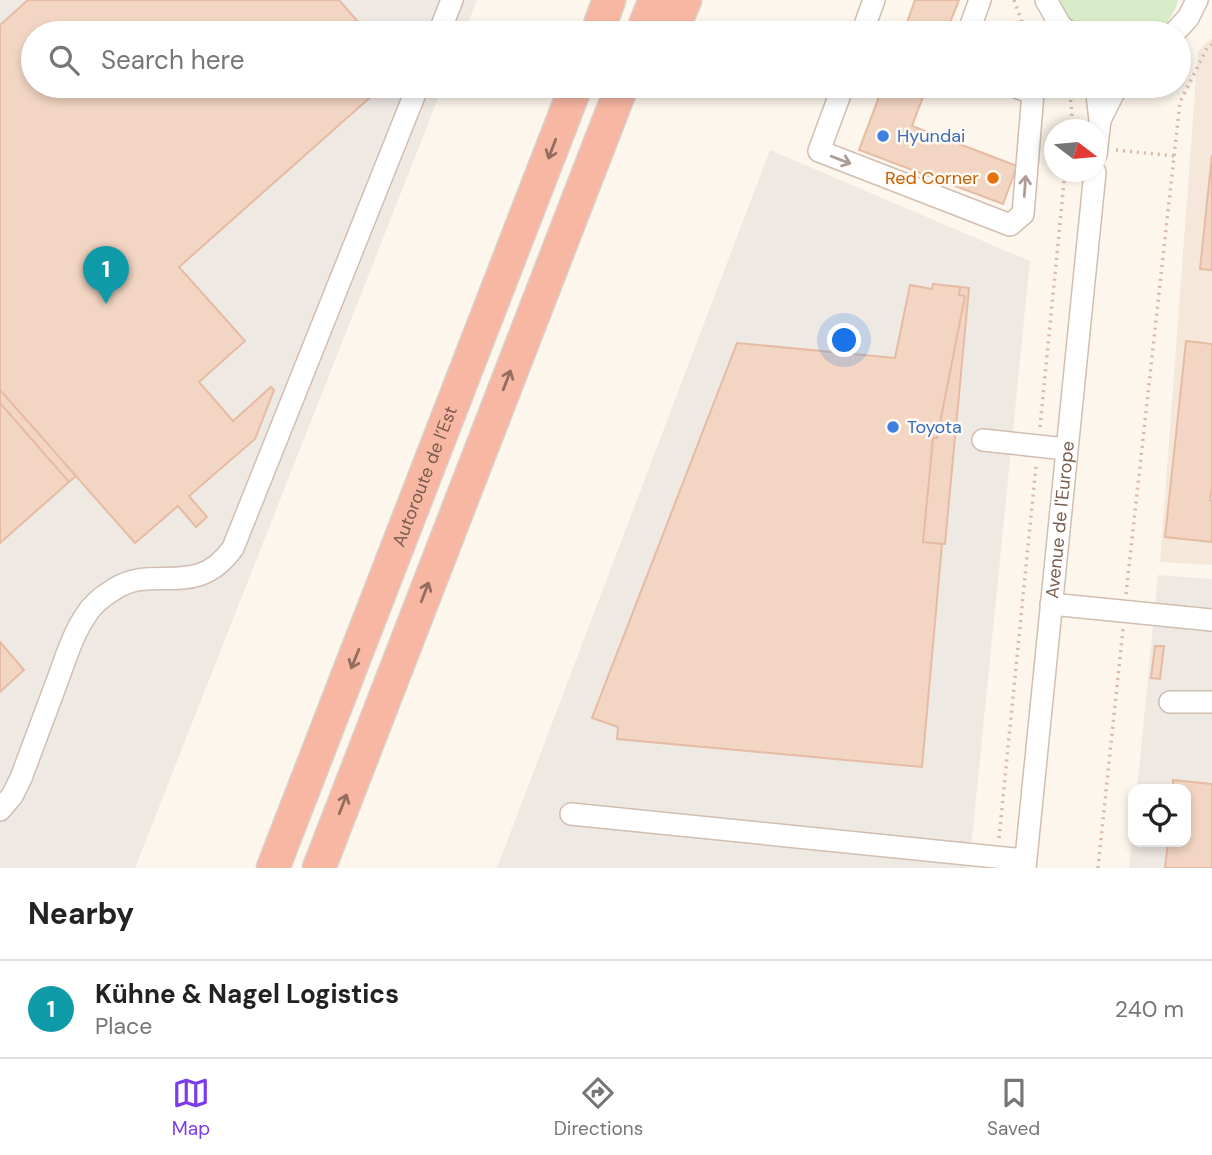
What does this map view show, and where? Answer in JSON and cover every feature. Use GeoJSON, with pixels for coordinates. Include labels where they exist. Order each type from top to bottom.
{"type":"FeatureCollection","features":[{"type":"Feature","properties":{"kind":"highway"},"geometry":{"type":"LineString","coordinates":[[601,21],[609,0]]}},
{"type":"Feature","properties":{"kind":"highway"},"geometry":{"type":"LineString","coordinates":[[647,21],[655,0]]}},
{"type":"Feature","properties":{"kind":"highway"},"geometry":{"type":"LineString","coordinates":[[676,21],[685,0]]}},
{"type":"Feature","properties":{"kind":"highway","name":"Autoroute de l’Est"},"geometry":{"type":"LineString","coordinates":[[273,868],[571,98]]}},
{"type":"Feature","properties":{"kind":"highway"},"geometry":{"type":"LineString","coordinates":[[319,868],[617,98]]}},
{"type":"Feature","properties":{"kind":"highway"},"geometry":{"type":"LineString","coordinates":[[600,142],[637,98]]}},
{"type":"Feature","properties":{"kind":"street"},"geometry":{"type":"LineString","coordinates":[[444,21],[452,0]]}},
{"type":"Feature","properties":{"kind":"street"},"geometry":{"type":"LineString","coordinates":[[866,21],[874,0]]}},
{"type":"Feature","properties":{"kind":"street"},"geometry":{"type":"LineString","coordinates":[[972,21],[980,0]]}},
{"type":"Feature","properties":{"kind":"street"},"geometry":{"type":"LineString","coordinates":[[1046,0],[1058,21]]}},
{"type":"Feature","properties":{"kind":"street"},"geometry":{"type":"LineString","coordinates":[[1186,17],[1212,1]]}},
{"type":"Feature","properties":{"kind":"street"},"geometry":{"type":"LineString","coordinates":[[0,810],[12,796],[21,778],[73,640],[86,614],[114,589],[130,582],[200,576],[225,559],[233,548],[413,98]]}},
{"type":"Feature","properties":{"kind":"street"},"geometry":{"type":"LineString","coordinates":[[839,98],[819,151],[1010,225],[1023,214],[1032,98]]}},
{"type":"Feature","properties":{"kind":"street"},"geometry":{"type":"LineString","coordinates":[[1097,98],[1100,119]]}},
{"type":"Feature","properties":{"kind":"street"},"geometry":{"type":"LineString","coordinates":[[1100,119],[1111,98]]}},
{"type":"Feature","properties":{"kind":"street","name":"Avenue de l'Europe"},"geometry":{"type":"LineString","coordinates":[[1025,864],[1094,182]]}},
{"type":"Feature","properties":{"kind":"street"},"geometry":{"type":"LineString","coordinates":[[983,440],[1066,449]]}},
{"type":"Feature","properties":{"kind":"street"},"geometry":{"type":"LineString","coordinates":[[1051,604],[1212,620]]}},
{"type":"Feature","properties":{"kind":"street"},"geometry":{"type":"LineString","coordinates":[[1170,702],[1212,702]]}},
{"type":"Feature","properties":{"kind":"street"},"geometry":{"type":"LineString","coordinates":[[571,814],[997,857],[1025,864]]}},
{"type":"Feature","properties":{"kind":"path"},"geometry":{"type":"LineString","coordinates":[[1014,0],[1022,21]]}},
{"type":"Feature","properties":{"kind":"path"},"geometry":{"type":"LineString","coordinates":[[1191,80],[1207,48],[1212,44]]}},
{"type":"Feature","properties":{"kind":"path"},"geometry":{"type":"LineString","coordinates":[[1070,98],[1071,119]]}},
{"type":"Feature","properties":{"kind":"path"},"geometry":{"type":"LineString","coordinates":[[1098,868],[1182,98]]}},
{"type":"Feature","properties":{"kind":"path"},"geometry":{"type":"LineString","coordinates":[[1107,149],[1174,156]]}},
{"type":"Feature","properties":{"kind":"path"},"geometry":{"type":"LineString","coordinates":[[997,857],[1064,182]]}},
{"type":"Feature","properties":{"kind":"shaded area"},"geometry":{"type":"Polygon","coordinates":[[[0,0],[477,0],[469,21],[21,21],[21,98],[438,98],[135,868],[0,868],[0,0]]]}},
{"type":"Feature","properties":{"kind":"shaded area"},"geometry":{"type":"Polygon","coordinates":[[[1212,38],[1212,565],[1160,562],[1198,51],[1212,38]]]}},
{"type":"Feature","properties":{"kind":"shaded area"},"geometry":{"type":"Polygon","coordinates":[[[770,150],[1030,261],[969,868],[497,868],[770,150]]]}},
{"type":"Feature","properties":{"kind":"shaded area"},"geometry":{"type":"Polygon","coordinates":[[[1158,575],[1212,579],[1212,868],[1129,868],[1131,847],[1191,847],[1191,784],[1137,784],[1158,575]]]}},
{"type":"Feature","properties":{"kind":"green space"},"geometry":{"type":"Polygon","coordinates":[[[1056,0],[1178,0],[1168,21],[1067,21],[1056,0]]]}},
{"type":"Feature","properties":{"kind":"building"},"geometry":{"type":"Polygon","coordinates":[[[28,0],[339,0],[357,21],[21,21],[21,98],[369,98],[179,267],[245,341],[199,382],[233,421],[271,387],[274,390],[255,439],[189,496],[207,517],[196,527],[178,506],[135,543],[0,390],[0,25],[28,0]]]}},
{"type":"Feature","properties":{"kind":"building"},"geometry":{"type":"Polygon","coordinates":[[[915,0],[959,0],[951,21],[908,21],[915,0]]]}},
{"type":"Feature","properties":{"kind":"building"},"geometry":{"type":"Polygon","coordinates":[[[878,98],[922,98],[912,126],[1017,166],[1003,204],[859,150],[878,98]]]}},
{"type":"Feature","properties":{"kind":"building"},"geometry":{"type":"Polygon","coordinates":[[[1212,155],[1212,270],[1200,269],[1212,155]]]}},
{"type":"Feature","properties":{"kind":"building"},"geometry":{"type":"Polygon","coordinates":[[[933,284],[960,287],[959,295],[965,296],[937,438],[933,438],[923,542],[942,544],[922,767],[617,739],[618,727],[592,718],[737,343],[895,358],[910,285],[932,289],[933,284]]]}},
{"type":"Feature","properties":{"kind":"building"},"geometry":{"type":"Polygon","coordinates":[[[960,287],[969,288],[945,544],[923,542],[933,438],[937,438],[965,296],[959,295],[960,287]]]}},
{"type":"Feature","properties":{"kind":"building"},"geometry":{"type":"Polygon","coordinates":[[[1186,341],[1212,344],[1212,542],[1165,537],[1186,341]]]}},
{"type":"Feature","properties":{"kind":"building"},"geometry":{"type":"Polygon","coordinates":[[[0,390],[76,476],[69,482],[0,403],[0,390]]]}},
{"type":"Feature","properties":{"kind":"building"},"geometry":{"type":"Polygon","coordinates":[[[0,403],[69,482],[0,543],[0,403]]]}},
{"type":"Feature","properties":{"kind":"building"},"geometry":{"type":"Polygon","coordinates":[[[0,642],[24,670],[0,692],[0,642]]]}},
{"type":"Feature","properties":{"kind":"building"},"geometry":{"type":"Polygon","coordinates":[[[1155,646],[1164,646],[1160,679],[1151,678],[1155,646]]]}},
{"type":"Feature","properties":{"kind":"building"},"geometry":{"type":"Polygon","coordinates":[[[1173,780],[1212,784],[1212,868],[1165,868],[1167,847],[1191,847],[1191,784],[1173,784],[1173,780]]]}},
{"type":"Feature","properties":{"kind":"place","name":"Hyundai"},"geometry":{"type":"Point","coordinates":[883,136]}},
{"type":"Feature","properties":{"kind":"place","name":"Red Corner"},"geometry":{"type":"Point","coordinates":[993,178]}},
{"type":"Feature","properties":{"kind":"place","name":"Kühne & Nagel Logistics"},"geometry":{"type":"Point","coordinates":[106,304]}},
{"type":"Feature","properties":{"kind":"place","name":"Toyota"},"geometry":{"type":"Point","coordinates":[893,427]}}]}
